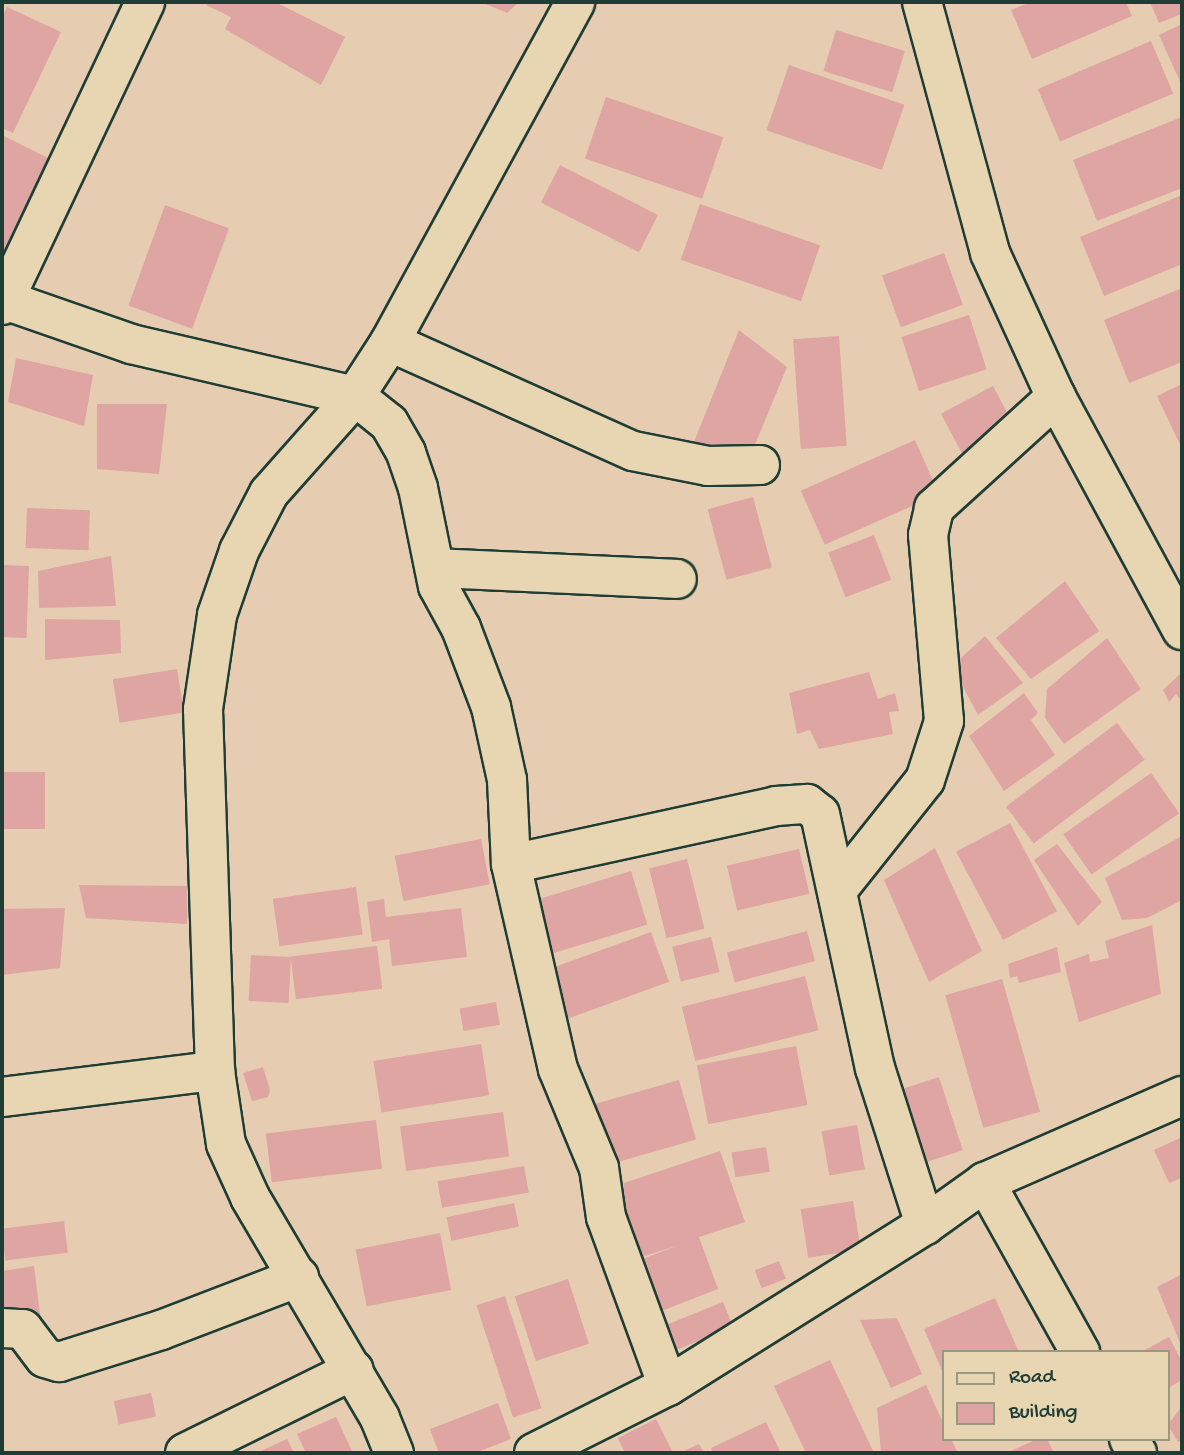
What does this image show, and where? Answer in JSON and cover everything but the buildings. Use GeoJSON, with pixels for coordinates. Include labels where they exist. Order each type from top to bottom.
{"type":"FeatureCollection","features":[{"type":"Feature","properties":{"kind":"street"},"geometry":{"type":"LineString","coordinates":[[143,2],[3,302],[131,344],[355,396],[389,423],[407,453],[435,568],[491,707],[507,780],[511,864],[558,1069],[599,1168],[606,1217],[668,1387]]}},
{"type":"Feature","properties":{"kind":"street"},"geometry":{"type":"LineString","coordinates":[[394,1453],[354,1370],[236,1168],[226,1144],[215,1071],[203,709],[217,615],[239,551],[269,493],[355,396],[390,342],[575,2]]}},
{"type":"Feature","properties":{"kind":"street"},"geometry":{"type":"LineString","coordinates":[[922,2],[990,253],[1056,397],[1182,630]]}},
{"type":"Feature","properties":{"kind":"street"},"geometry":{"type":"LineString","coordinates":[[390,342],[633,451],[708,466],[760,465]]}},
{"type":"Feature","properties":{"kind":"street"},"geometry":{"type":"LineString","coordinates":[[839,888],[925,780],[944,721],[928,535],[934,508],[1056,397]]}},
{"type":"Feature","properties":{"kind":"street"},"geometry":{"type":"LineString","coordinates":[[435,568],[677,579]]}},
{"type":"Feature","properties":{"kind":"street"},"geometry":{"type":"LineString","coordinates":[[511,864],[776,806],[807,804],[820,814],[839,888],[876,1068],[925,1225]]}},
{"type":"Feature","properties":{"kind":"street"},"geometry":{"type":"LineString","coordinates":[[2,1097],[215,1071]]}},
{"type":"Feature","properties":{"kind":"street"},"geometry":{"type":"LineString","coordinates":[[534,1453],[668,1387],[925,1225],[985,1182],[1182,1096]]}},
{"type":"Feature","properties":{"kind":"street"},"geometry":{"type":"LineString","coordinates":[[985,1182],[1079,1350]]}},
{"type":"Feature","properties":{"kind":"street"},"geometry":{"type":"LineString","coordinates":[[2,1328],[23,1329],[45,1358],[59,1362],[161,1330],[299,1277]]}},
{"type":"Feature","properties":{"kind":"street"},"geometry":{"type":"LineString","coordinates":[[185,1453],[354,1370]]}}]}
